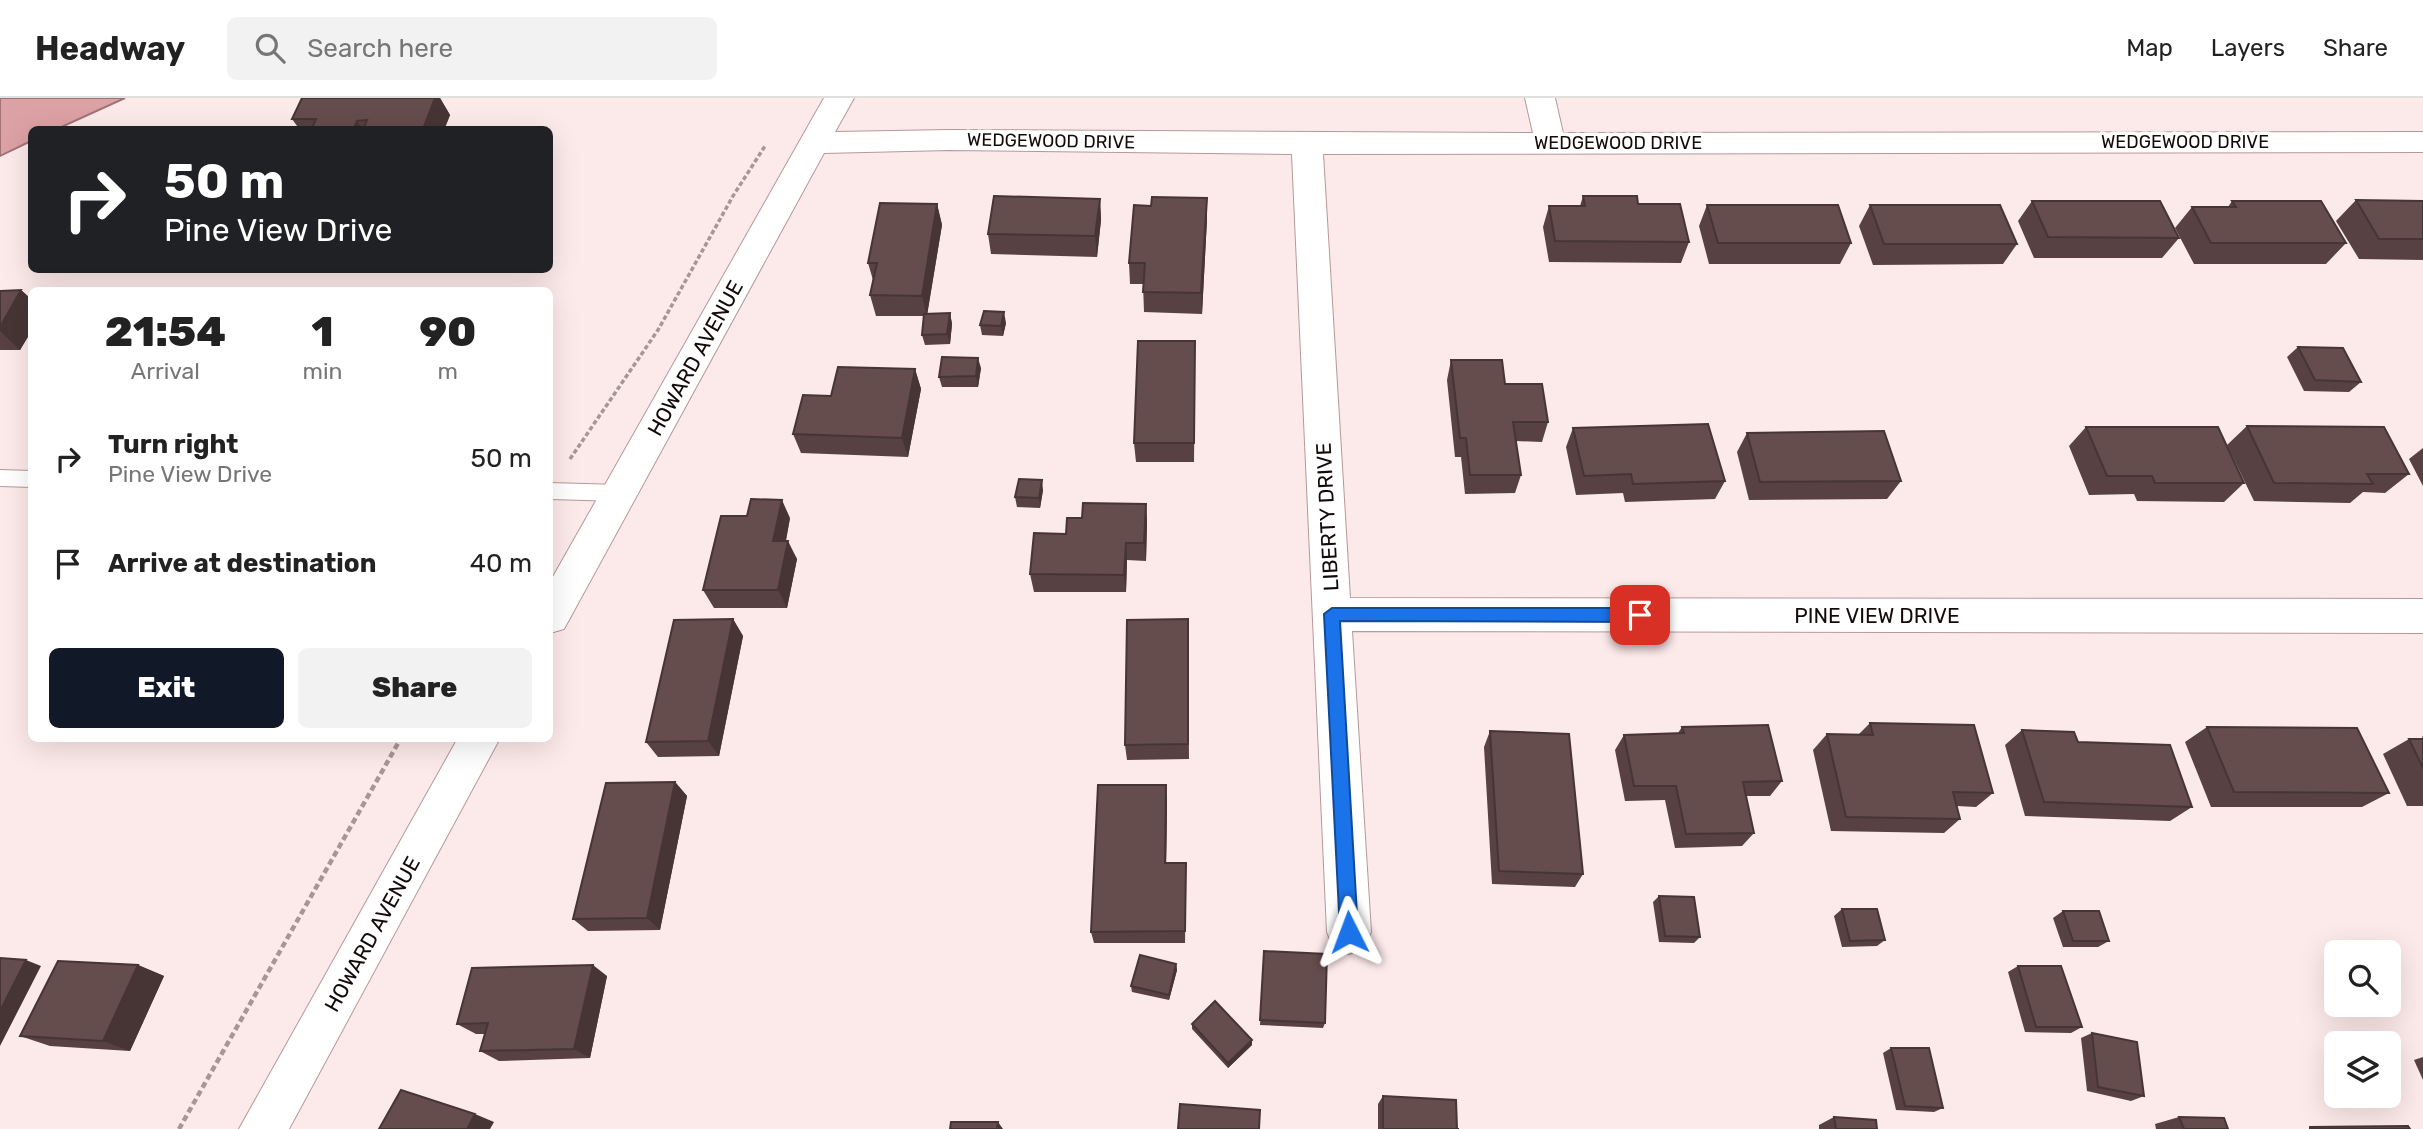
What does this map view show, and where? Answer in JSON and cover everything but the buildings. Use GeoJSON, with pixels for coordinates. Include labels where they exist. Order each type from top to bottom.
{"type":"FeatureCollection","features":[{"type":"Feature","properties":{"kind":"street","name":"HOWARD AVENUE"},"geometry":{"type":"LineString","coordinates":[[553,612],[839,98]]}},
{"type":"Feature","properties":{"kind":"street"},"geometry":{"type":"LineString","coordinates":[[1541,98],[1550,143]]}},
{"type":"Feature","properties":{"kind":"street","name":"WEDGEWOOD DRIVE"},"geometry":{"type":"LineString","coordinates":[[813,143],[949,140],[1307,144],[2423,142]]}},
{"type":"Feature","properties":{"kind":"street","name":"LIBERTY DRIVE"},"geometry":{"type":"LineString","coordinates":[[1307,144],[1349,932]]}},
{"type":"Feature","properties":{"kind":"street","name":"PINE VIEW DRIVE"},"geometry":{"type":"LineString","coordinates":[[1332,614],[2423,616]]}},
{"type":"Feature","properties":{"kind":"street","name":"HOWARD AVENUE"},"geometry":{"type":"LineString","coordinates":[[263,1129],[478,742]]}},
{"type":"Feature","properties":{"kind":"lane"},"geometry":{"type":"LineString","coordinates":[[0,478],[28,479]]}},
{"type":"Feature","properties":{"kind":"lane"},"geometry":{"type":"LineString","coordinates":[[553,491],[620,494]]}},
{"type":"Feature","properties":{"kind":"path"},"geometry":{"type":"LineString","coordinates":[[565,466],[658,330],[733,196],[768,142]]}},
{"type":"Feature","properties":{"kind":"path"},"geometry":{"type":"LineString","coordinates":[[179,1129],[399,742]]}},
{"type":"Feature","properties":{"kind":"shaded area"},"geometry":{"type":"Polygon","coordinates":[[[0,98],[125,98],[64,126],[28,126],[28,142],[0,156],[0,98]]]}},
{"type":"Feature","properties":{"kind":"route"},"geometry":{"type":"LineString","coordinates":[[1349,932],[1332,614],[1640,615]]}}]}
